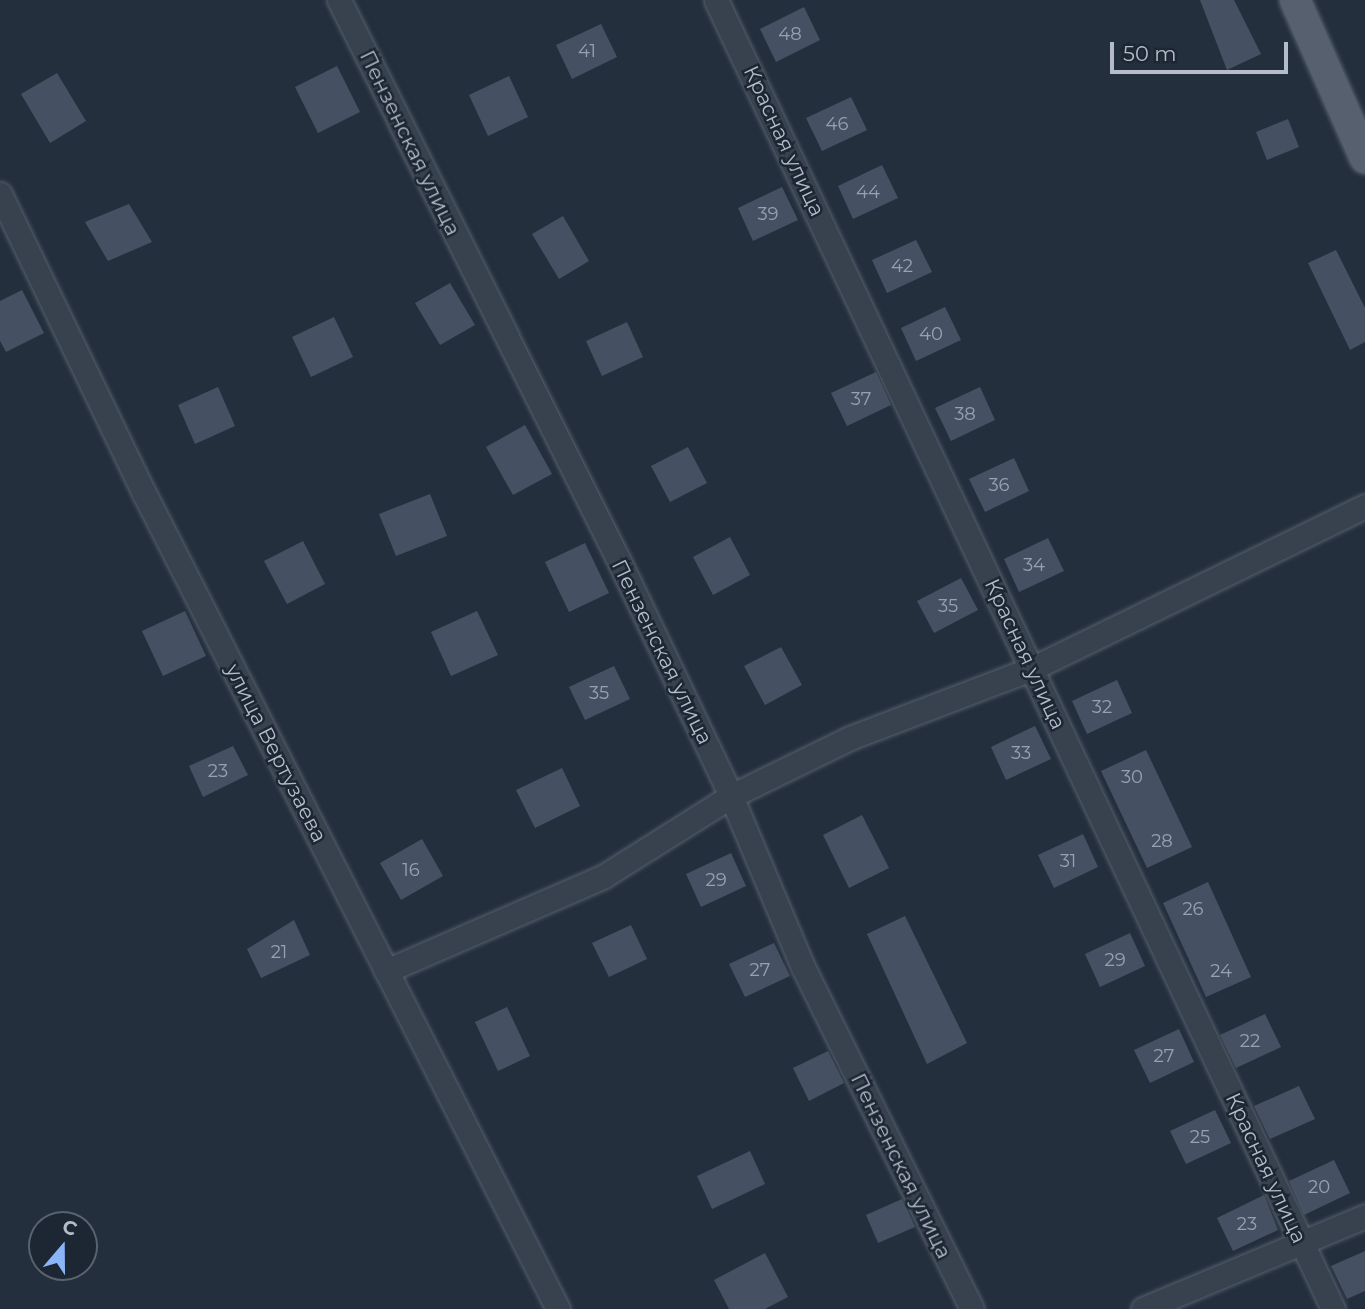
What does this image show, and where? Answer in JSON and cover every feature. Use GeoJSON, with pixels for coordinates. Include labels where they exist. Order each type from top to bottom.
{"type":"FeatureCollection","features":[{"type":"Feature","properties":{"kind":"main road"},"geometry":{"type":"LineString","coordinates":[[1295,0],[1365,158]]}},
{"type":"Feature","properties":{"kind":"street","name":"Пензенская улица"},"geometry":{"type":"LineString","coordinates":[[340,0],[731,796],[803,967],[972,1309]]}},
{"type":"Feature","properties":{"kind":"street","name":"Красная улица"},"geometry":{"type":"LineString","coordinates":[[716,0],[1333,1309]]}},
{"type":"Feature","properties":{"kind":"street","name":"улица Вертузаева"},"geometry":{"type":"LineString","coordinates":[[0,194],[386,971],[558,1309]]}},
{"type":"Feature","properties":{"kind":"street"},"geometry":{"type":"LineString","coordinates":[[386,971],[604,876],[731,796],[850,738],[1031,668],[1365,506]]}},
{"type":"Feature","properties":{"kind":"street"},"geometry":{"type":"LineString","coordinates":[[1143,1309],[1365,1216]]}},
{"type":"Feature","properties":{"kind":"building"},"geometry":{"type":"Polygon","coordinates":[[[1200,0],[1234,0],[1261,54],[1227,70],[1200,0]]]}},
{"type":"Feature","properties":{"kind":"building"},"geometry":{"type":"Polygon","coordinates":[[[804,7],[820,40],[776,62],[760,29],[804,7]]]}},
{"type":"Feature","properties":{"kind":"building"},"geometry":{"type":"Polygon","coordinates":[[[601,24],[617,57],[572,79],[556,45],[601,24]]]}},
{"type":"Feature","properties":{"kind":"building"},"geometry":{"type":"Polygon","coordinates":[[[337,66],[360,112],[318,133],[295,87],[337,66]]]}},
{"type":"Feature","properties":{"kind":"building"},"geometry":{"type":"Polygon","coordinates":[[[57,73],[86,121],[50,143],[21,94],[57,73]]]}},
{"type":"Feature","properties":{"kind":"building"},"geometry":{"type":"Polygon","coordinates":[[[509,76],[528,117],[488,136],[469,95],[509,76]]]}},
{"type":"Feature","properties":{"kind":"building"},"geometry":{"type":"Polygon","coordinates":[[[851,97],[867,130],[822,151],[806,118],[851,97]]]}},
{"type":"Feature","properties":{"kind":"building"},"geometry":{"type":"Polygon","coordinates":[[[1288,119],[1299,147],[1267,160],[1256,132],[1288,119]]]}},
{"type":"Feature","properties":{"kind":"building"},"geometry":{"type":"Polygon","coordinates":[[[882,165],[898,198],[853,219],[838,186],[882,165]]]}},
{"type":"Feature","properties":{"kind":"building"},"geometry":{"type":"Polygon","coordinates":[[[782,187],[798,220],[753,241],[738,208],[782,187]]]}},
{"type":"Feature","properties":{"kind":"building"},"geometry":{"type":"Polygon","coordinates":[[[129,204],[152,242],[108,261],[85,222],[129,204]]]}},
{"type":"Feature","properties":{"kind":"building"},"geometry":{"type":"Polygon","coordinates":[[[563,216],[589,261],[559,279],[532,234],[563,216]]]}},
{"type":"Feature","properties":{"kind":"building"},"geometry":{"type":"Polygon","coordinates":[[[916,240],[932,272],[887,293],[872,260],[916,240]]]}},
{"type":"Feature","properties":{"kind":"building"},"geometry":{"type":"Polygon","coordinates":[[[1336,250],[1365,308],[1365,342],[1350,350],[1308,263],[1336,250]]]}},
{"type":"Feature","properties":{"kind":"building"},"geometry":{"type":"Polygon","coordinates":[[[450,283],[475,325],[440,345],[415,303],[450,283]]]}},
{"type":"Feature","properties":{"kind":"building"},"geometry":{"type":"Polygon","coordinates":[[[22,290],[44,333],[6,352],[0,341],[0,301],[22,290]]]}},
{"type":"Feature","properties":{"kind":"building"},"geometry":{"type":"Polygon","coordinates":[[[945,307],[961,340],[916,361],[901,328],[945,307]]]}},
{"type":"Feature","properties":{"kind":"building"},"geometry":{"type":"Polygon","coordinates":[[[334,317],[353,357],[311,377],[292,337],[334,317]]]}},
{"type":"Feature","properties":{"kind":"building"},"geometry":{"type":"Polygon","coordinates":[[[627,322],[643,357],[602,376],[586,341],[627,322]]]}},
{"type":"Feature","properties":{"kind":"building"},"geometry":{"type":"Polygon","coordinates":[[[876,372],[891,405],[847,426],[831,393],[876,372]]]}},
{"type":"Feature","properties":{"kind":"building"},"geometry":{"type":"Polygon","coordinates":[[[218,387],[235,426],[195,444],[178,405],[218,387]]]}},
{"type":"Feature","properties":{"kind":"building"},"geometry":{"type":"Polygon","coordinates":[[[980,387],[995,420],[951,441],[935,408],[980,387]]]}},
{"type":"Feature","properties":{"kind":"building"},"geometry":{"type":"Polygon","coordinates":[[[525,425],[552,474],[513,495],[486,447],[525,425]]]}},
{"type":"Feature","properties":{"kind":"building"},"geometry":{"type":"Polygon","coordinates":[[[688,447],[707,483],[670,502],[651,466],[688,447]]]}},
{"type":"Feature","properties":{"kind":"building"},"geometry":{"type":"Polygon","coordinates":[[[1014,458],[1029,491],[985,512],[969,479],[1014,458]]]}},
{"type":"Feature","properties":{"kind":"building"},"geometry":{"type":"Polygon","coordinates":[[[430,494],[447,536],[396,556],[379,514],[430,494]]]}},
{"type":"Feature","properties":{"kind":"building"},"geometry":{"type":"Polygon","coordinates":[[[730,537],[750,575],[713,595],[693,557],[730,537]]]}},
{"type":"Feature","properties":{"kind":"building"},"geometry":{"type":"Polygon","coordinates":[[[1048,538],[1064,571],[1019,592],[1004,559],[1048,538]]]}},
{"type":"Feature","properties":{"kind":"building"},"geometry":{"type":"Polygon","coordinates":[[[303,541],[325,584],[287,604],[264,561],[303,541]]]}},
{"type":"Feature","properties":{"kind":"building"},"geometry":{"type":"Polygon","coordinates":[[[585,543],[609,593],[569,612],[545,562],[585,543]]]}},
{"type":"Feature","properties":{"kind":"building"},"geometry":{"type":"Polygon","coordinates":[[[961,578],[978,610],[934,633],[917,601],[961,578]]]}},
{"type":"Feature","properties":{"kind":"building"},"geometry":{"type":"Polygon","coordinates":[[[185,611],[206,656],[163,676],[142,631],[185,611]]]}},
{"type":"Feature","properties":{"kind":"building"},"geometry":{"type":"Polygon","coordinates":[[[477,611],[498,655],[451,676],[431,632],[477,611]]]}},
{"type":"Feature","properties":{"kind":"building"},"geometry":{"type":"Polygon","coordinates":[[[781,647],[802,685],[765,705],[744,666],[781,647]]]}},
{"type":"Feature","properties":{"kind":"building"},"geometry":{"type":"Polygon","coordinates":[[[614,666],[630,699],[585,720],[569,687],[614,666]]]}},
{"type":"Feature","properties":{"kind":"building"},"geometry":{"type":"Polygon","coordinates":[[[1117,680],[1132,713],[1087,734],[1072,701],[1117,680]]]}},
{"type":"Feature","properties":{"kind":"building"},"geometry":{"type":"Polygon","coordinates":[[[1035,726],[1051,759],[1006,780],[991,747],[1035,726]]]}},
{"type":"Feature","properties":{"kind":"building"},"geometry":{"type":"Polygon","coordinates":[[[233,746],[248,775],[203,797],[189,766],[233,746]]]}},
{"type":"Feature","properties":{"kind":"building"},"geometry":{"type":"Polygon","coordinates":[[[1146,750],[1192,847],[1147,868],[1101,771],[1146,750]]]}},
{"type":"Feature","properties":{"kind":"building"},"geometry":{"type":"Polygon","coordinates":[[[562,768],[580,806],[535,828],[516,790],[562,768]]]}},
{"type":"Feature","properties":{"kind":"building"},"geometry":{"type":"Polygon","coordinates":[[[862,815],[889,868],[849,888],[823,835],[862,815]]]}},
{"type":"Feature","properties":{"kind":"building"},"geometry":{"type":"Polygon","coordinates":[[[1083,834],[1098,867],[1054,888],[1038,855],[1083,834]]]}},
{"type":"Feature","properties":{"kind":"building"},"geometry":{"type":"Polygon","coordinates":[[[422,839],[443,876],[401,900],[380,863],[422,839]]]}},
{"type":"Feature","properties":{"kind":"building"},"geometry":{"type":"Polygon","coordinates":[[[731,853],[746,886],[701,907],[686,874],[731,853]]]}},
{"type":"Feature","properties":{"kind":"building"},"geometry":{"type":"Polygon","coordinates":[[[1208,882],[1251,977],[1206,997],[1163,903],[1208,882]]]}},
{"type":"Feature","properties":{"kind":"building"},"geometry":{"type":"Polygon","coordinates":[[[905,916],[967,1043],[927,1064],[867,934],[905,916]]]}},
{"type":"Feature","properties":{"kind":"building"},"geometry":{"type":"Polygon","coordinates":[[[294,920],[310,955],[261,978],[247,949],[294,920]]]}},
{"type":"Feature","properties":{"kind":"building"},"geometry":{"type":"Polygon","coordinates":[[[631,925],[647,959],[609,977],[592,943],[631,925]]]}},
{"type":"Feature","properties":{"kind":"building"},"geometry":{"type":"Polygon","coordinates":[[[1130,933],[1145,966],[1100,987],[1085,954],[1130,933]]]}},
{"type":"Feature","properties":{"kind":"building"},"geometry":{"type":"Polygon","coordinates":[[[774,943],[790,976],[745,997],[729,964],[774,943]]]}},
{"type":"Feature","properties":{"kind":"building"},"geometry":{"type":"Polygon","coordinates":[[[507,1007],[530,1056],[498,1071],[475,1022],[507,1007]]]}},
{"type":"Feature","properties":{"kind":"building"},"geometry":{"type":"Polygon","coordinates":[[[1265,1014],[1281,1047],[1236,1068],[1220,1035],[1265,1014]]]}},
{"type":"Feature","properties":{"kind":"building"},"geometry":{"type":"Polygon","coordinates":[[[1179,1029],[1194,1062],[1150,1083],[1134,1050],[1179,1029]]]}},
{"type":"Feature","properties":{"kind":"building"},"geometry":{"type":"Polygon","coordinates":[[[828,1051],[844,1083],[809,1101],[793,1068],[828,1051]]]}},
{"type":"Feature","properties":{"kind":"building"},"geometry":{"type":"Polygon","coordinates":[[[1299,1086],[1315,1119],[1270,1139],[1254,1106],[1299,1086]]]}},
{"type":"Feature","properties":{"kind":"building"},"geometry":{"type":"Polygon","coordinates":[[[1215,1110],[1231,1143],[1186,1164],[1170,1131],[1215,1110]]]}},
{"type":"Feature","properties":{"kind":"building"},"geometry":{"type":"Polygon","coordinates":[[[750,1151],[765,1184],[712,1209],[697,1176],[750,1151]]]}},
{"type":"Feature","properties":{"kind":"building"},"geometry":{"type":"Polygon","coordinates":[[[1334,1160],[1350,1193],[1304,1215],[1289,1181],[1334,1160]]]}},
{"type":"Feature","properties":{"kind":"building"},"geometry":{"type":"Polygon","coordinates":[[[1264,1195],[1278,1230],[1233,1251],[1217,1218],[1264,1195]]]}},
{"type":"Feature","properties":{"kind":"building"},"geometry":{"type":"Polygon","coordinates":[[[902,1199],[915,1227],[878,1243],[866,1215],[902,1199]]]}},
{"type":"Feature","properties":{"kind":"building"},"geometry":{"type":"Polygon","coordinates":[[[1365,1251],[1365,1291],[1347,1299],[1331,1266],[1365,1251]]]}},
{"type":"Feature","properties":{"kind":"building"},"geometry":{"type":"Polygon","coordinates":[[[765,1253],[788,1297],[765,1309],[729,1309],[714,1280],[765,1253]]]}}]}
